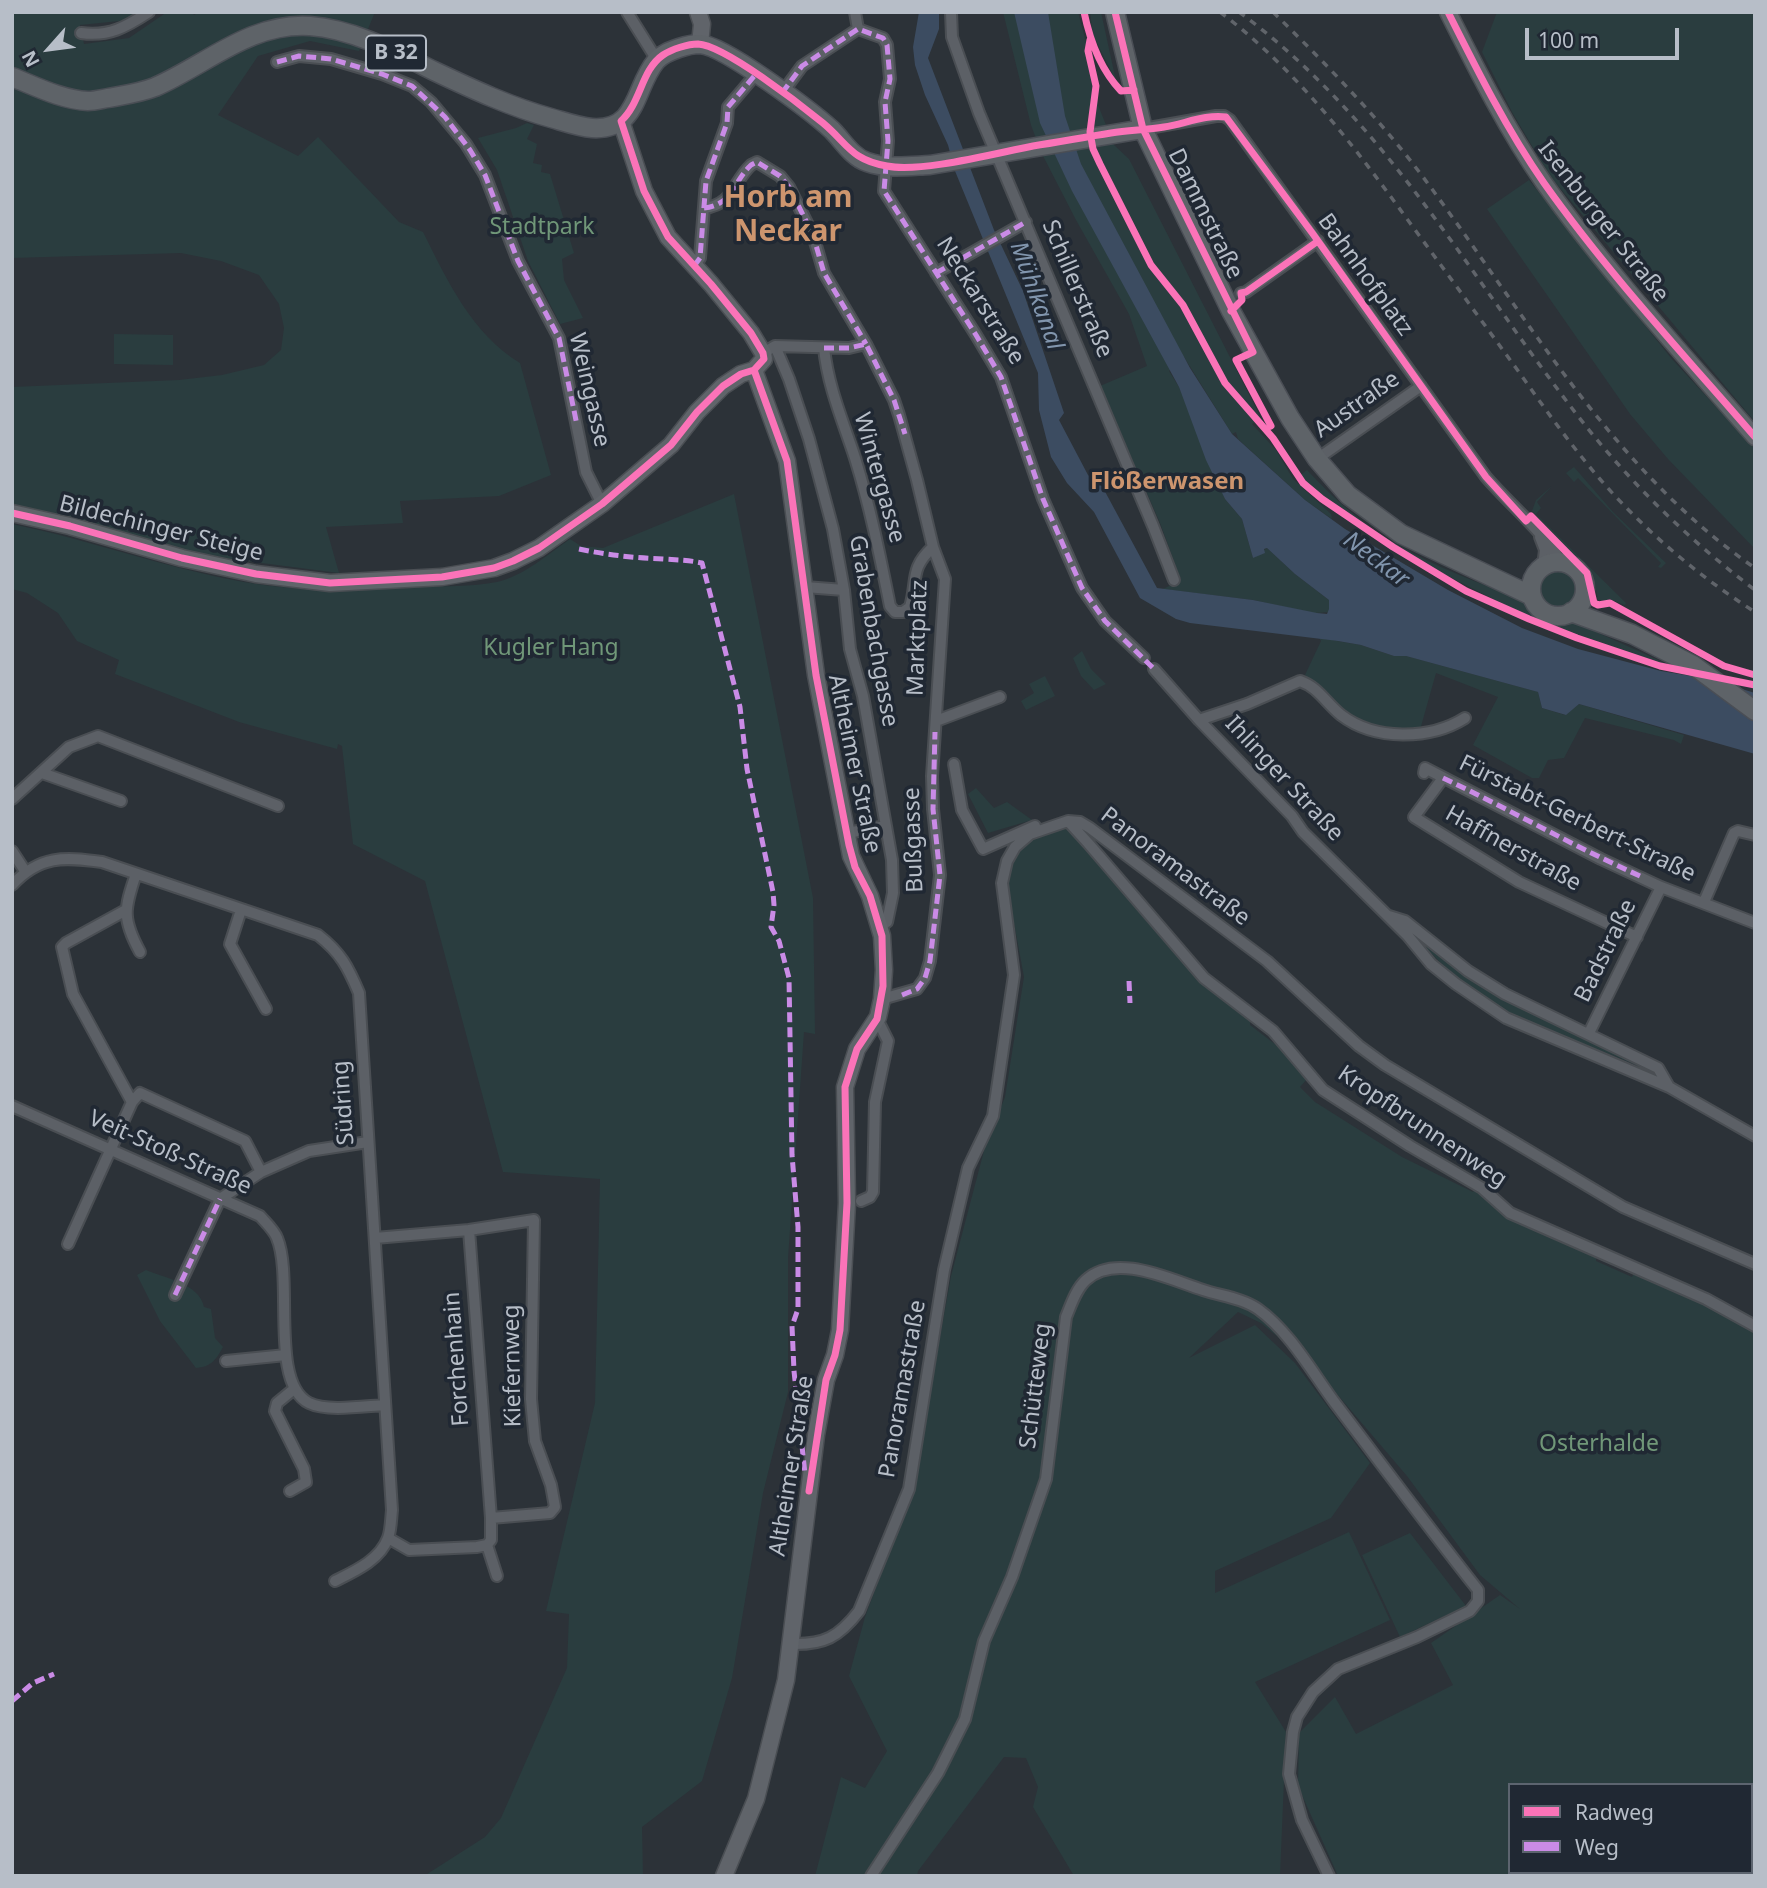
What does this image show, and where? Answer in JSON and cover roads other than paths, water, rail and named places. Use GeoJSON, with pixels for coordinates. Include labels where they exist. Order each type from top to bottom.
{"type":"FeatureCollection","features":[{"type":"Feature","properties":{"kind":"main road","name":"Dammstraße"},"geometry":{"type":"LineString","coordinates":[[1115,12],[1128,91],[1143,130],[1236,321],[1290,418],[1317,459],[1348,495],[1381,522],[1432,550],[1532,596]]}},
{"type":"Feature","properties":{"kind":"main road","name":"B 32"},"geometry":{"type":"LineString","coordinates":[[12,77],[60,95],[87,101],[129,94],[154,87],[216,52],[262,32],[291,26],[311,26],[349,34],[532,113],[590,128],[604,128],[621,121]]}},
{"type":"Feature","properties":{"kind":"main road"},"geometry":{"type":"LineString","coordinates":[[621,121],[630,113],[657,60],[665,53],[700,44],[713,48],[756,74],[821,121],[865,162],[887,167],[947,162],[1111,133],[1143,130]]}},
{"type":"Feature","properties":{"kind":"main road"},"geometry":{"type":"LineString","coordinates":[[1569,564],[1581,575],[1584,583],[1577,605],[1564,615],[1548,614],[1535,603],[1532,596],[1531,586],[1546,568],[1569,564]]}},
{"type":"Feature","properties":{"kind":"main road","name":"Dammstraße"},"geometry":{"type":"LineString","coordinates":[[1500,580],[1546,568]]}},
{"type":"Feature","properties":{"kind":"main road"},"geometry":{"type":"LineString","coordinates":[[1577,605],[1586,619],[1632,634],[1693,665],[1755,711]]}},
{"type":"Feature","properties":{"kind":"street"},"geometry":{"type":"LineString","coordinates":[[81,33],[101,36],[132,23],[149,12]]}},
{"type":"Feature","properties":{"kind":"street"},"geometry":{"type":"LineString","coordinates":[[627,12],[657,60]]}},
{"type":"Feature","properties":{"kind":"street"},"geometry":{"type":"LineString","coordinates":[[698,12],[702,24],[700,44]]}},
{"type":"Feature","properties":{"kind":"street"},"geometry":{"type":"LineString","coordinates":[[782,93],[802,66],[858,29],[855,12]]}},
{"type":"Feature","properties":{"kind":"street","name":"Schillerstraße"},"geometry":{"type":"LineString","coordinates":[[951,12],[952,37],[996,153],[1174,580]]}},
{"type":"Feature","properties":{"kind":"street","name":"Isenburger Straße"},"geometry":{"type":"LineString","coordinates":[[1448,12],[1495,103],[1544,183],[1594,247],[1755,437]]}},
{"type":"Feature","properties":{"kind":"street","name":"Neckarstraße"},"geometry":{"type":"LineString","coordinates":[[858,29],[883,38],[887,45],[890,79],[885,102],[888,141],[884,191],[1001,377],[1044,499],[1082,588],[1105,621],[1144,658]]}},
{"type":"Feature","properties":{"kind":"street","name":"Weingasse"},"geometry":{"type":"LineString","coordinates":[[277,62],[299,55],[331,59],[412,86],[431,102],[466,144],[485,175],[518,261],[559,338],[586,472],[602,504]]}},
{"type":"Feature","properties":{"kind":"street"},"geometry":{"type":"LineString","coordinates":[[694,266],[699,258],[706,181],[727,123],[728,107],[756,74]]}},
{"type":"Feature","properties":{"kind":"street","name":"Bahnhofplatz"},"geometry":{"type":"LineString","coordinates":[[1143,130],[1216,116],[1226,117],[1236,127],[1500,494],[1552,547],[1546,568]]}},
{"type":"Feature","properties":{"kind":"street"},"geometry":{"type":"LineString","coordinates":[[621,121],[654,213],[668,237],[769,350],[849,348],[866,344]]}},
{"type":"Feature","properties":{"kind":"street","name":"Marktplatz"},"geometry":{"type":"LineString","coordinates":[[704,208],[727,200],[751,165],[757,162],[780,176],[789,187],[813,235],[824,273],[866,344],[894,400],[933,547],[945,579],[936,727]]}},
{"type":"Feature","properties":{"kind":"street"},"geometry":{"type":"LineString","coordinates":[[936,273],[1026,222]]}},
{"type":"Feature","properties":{"kind":"street"},"geometry":{"type":"LineString","coordinates":[[1243,292],[1318,242]]}},
{"type":"Feature","properties":{"kind":"street","name":"Wintergasse"},"geometry":{"type":"LineString","coordinates":[[824,348],[827,375],[868,506],[890,606],[895,612],[901,612]]}},
{"type":"Feature","properties":{"kind":"street"},"geometry":{"type":"LineString","coordinates":[[754,370],[769,350]]}},
{"type":"Feature","properties":{"kind":"street","name":"Grabenbachgasse"},"geometry":{"type":"LineString","coordinates":[[769,350],[789,379],[807,432],[833,529],[844,590],[850,649],[863,696],[892,860],[893,893],[887,922],[880,926]]}},
{"type":"Feature","properties":{"kind":"street","name":"Bildechinger Steige"},"geometry":{"type":"LineString","coordinates":[[12,513],[182,558],[256,574],[330,583],[442,577],[494,568],[539,548],[602,504],[671,445],[697,412],[723,386],[741,374],[754,370]]}},
{"type":"Feature","properties":{"kind":"street","name":"Altheimer Straße"},"geometry":{"type":"LineString","coordinates":[[724,1876],[756,1799],[786,1680],[816,1435],[826,1380],[840,1331],[847,1203],[845,1087],[857,1049],[877,1020],[882,999],[884,947],[870,896],[851,856],[816,675],[787,461],[754,370]]}},
{"type":"Feature","properties":{"kind":"street","name":"Austraße"},"geometry":{"type":"LineString","coordinates":[[1317,459],[1421,386]]}},
{"type":"Feature","properties":{"kind":"street"},"geometry":{"type":"LineString","coordinates":[[1539,535],[1545,550],[1546,568]]}},
{"type":"Feature","properties":{"kind":"street","name":"Marktplatz"},"geometry":{"type":"LineString","coordinates":[[901,612],[910,607],[913,581],[920,559],[933,547]]}},
{"type":"Feature","properties":{"kind":"street"},"geometry":{"type":"LineString","coordinates":[[805,587],[844,590]]}},
{"type":"Feature","properties":{"kind":"street","name":"Ihlinger Straße"},"geometry":{"type":"LineString","coordinates":[[1154,669],[1292,816],[1303,832],[1387,915],[1431,964],[1456,985],[1506,1017],[1669,1087],[1755,1136]]}},
{"type":"Feature","properties":{"kind":"street","name":"Fürstabt-Gerbert-Straße"},"geometry":{"type":"LineString","coordinates":[[1199,720],[1247,704],[1300,681],[1320,692],[1343,716],[1364,728],[1409,734],[1439,731],[1465,718]]}},
{"type":"Feature","properties":{"kind":"street"},"geometry":{"type":"LineString","coordinates":[[936,727],[1000,697]]}},
{"type":"Feature","properties":{"kind":"street","name":"Bußgasse"},"geometry":{"type":"LineString","coordinates":[[882,999],[912,993],[925,978],[930,961],[940,875],[933,808],[936,727]]}},
{"type":"Feature","properties":{"kind":"street"},"geometry":{"type":"LineString","coordinates":[[12,799],[69,747],[98,736],[278,806]]}},
{"type":"Feature","properties":{"kind":"street"},"geometry":{"type":"LineString","coordinates":[[954,764],[962,810],[983,849],[1042,824],[1051,827]]}},
{"type":"Feature","properties":{"kind":"street","name":"Fürstabt-Gerbert-Straße"},"geometry":{"type":"LineString","coordinates":[[1424,773],[1425,768],[1563,840],[1661,887],[1755,923]]}},
{"type":"Feature","properties":{"kind":"street"},"geometry":{"type":"LineString","coordinates":[[42,772],[121,801]]}},
{"type":"Feature","properties":{"kind":"street","name":"Haffnerstraße"},"geometry":{"type":"LineString","coordinates":[[1443,778],[1414,817],[1519,882],[1636,937]]}},
{"type":"Feature","properties":{"kind":"street","name":"Panoramastraße"},"geometry":{"type":"LineString","coordinates":[[791,1644],[809,1644],[831,1637],[847,1627],[859,1611],[908,1489],[944,1270],[968,1168],[993,1116],[1014,975],[1002,883],[1007,861],[1015,847],[1030,834],[1068,821],[1080,822],[1267,961],[1359,1046],[1385,1065],[1623,1207],[1755,1265]]}},
{"type":"Feature","properties":{"kind":"street","name":"Kropfbrunnenweg"},"geometry":{"type":"LineString","coordinates":[[1068,821],[1203,978],[1273,1031],[1323,1090],[1482,1188],[1510,1213],[1706,1299],[1755,1326]]}},
{"type":"Feature","properties":{"kind":"street"},"geometry":{"type":"LineString","coordinates":[[847,833],[886,826]]}},
{"type":"Feature","properties":{"kind":"street"},"geometry":{"type":"LineString","coordinates":[[1704,902],[1734,833],[1738,831],[1755,835]]}},
{"type":"Feature","properties":{"kind":"street"},"geometry":{"type":"LineString","coordinates":[[12,851],[25,871]]}},
{"type":"Feature","properties":{"kind":"street","name":"Südring"},"geometry":{"type":"LineString","coordinates":[[12,885],[25,871],[44,862],[69,858],[102,862],[318,935],[336,949],[347,965],[359,993],[392,1510],[388,1538]]}},
{"type":"Feature","properties":{"kind":"street"},"geometry":{"type":"LineString","coordinates":[[136,874],[126,910],[129,931],[140,952]]}},
{"type":"Feature","properties":{"kind":"street","name":"Badstraße"},"geometry":{"type":"LineString","coordinates":[[1589,1033],[1661,887]]}},
{"type":"Feature","properties":{"kind":"street"},"geometry":{"type":"LineString","coordinates":[[126,910],[62,947],[73,994],[132,1102]]}},
{"type":"Feature","properties":{"kind":"street"},"geometry":{"type":"LineString","coordinates":[[241,910],[230,944],[266,1009]]}},
{"type":"Feature","properties":{"kind":"street","name":"Ihlinger Straße"},"geometry":{"type":"LineString","coordinates":[[1387,915],[1405,921],[1468,971],[1505,994],[1658,1068],[1669,1087]]}},
{"type":"Feature","properties":{"kind":"street","name":"Altheimer Straße"},"geometry":{"type":"LineString","coordinates":[[861,1201],[870,1197],[873,1192],[875,1102],[888,1041],[877,1020]]}},
{"type":"Feature","properties":{"kind":"street"},"geometry":{"type":"LineString","coordinates":[[68,1244],[132,1102],[140,1093],[244,1141],[261,1171]]}},
{"type":"Feature","properties":{"kind":"street","name":"Veit-Stoß-Straße"},"geometry":{"type":"LineString","coordinates":[[13,1107],[260,1216],[277,1236],[284,1267],[286,1355],[288,1376],[294,1389]]}},
{"type":"Feature","properties":{"kind":"street"},"geometry":{"type":"LineString","coordinates":[[175,1295],[220,1199],[261,1171],[309,1152],[368,1142]]}},
{"type":"Feature","properties":{"kind":"street","name":"Kiefernweg"},"geometry":{"type":"LineString","coordinates":[[469,1230],[534,1220],[531,1399],[535,1441],[551,1485],[555,1507],[550,1513],[491,1518]]}},
{"type":"Feature","properties":{"kind":"street"},"geometry":{"type":"LineString","coordinates":[[375,1238],[469,1230]]}},
{"type":"Feature","properties":{"kind":"street","name":"Forchenhain"},"geometry":{"type":"LineString","coordinates":[[469,1230],[491,1518],[491,1540],[487,1545],[498,1576]]}},
{"type":"Feature","properties":{"kind":"street","name":"Schütteweg"},"geometry":{"type":"LineString","coordinates":[[871,1876],[938,1773],[965,1719],[984,1641],[1012,1577],[1046,1479],[1066,1317],[1075,1296],[1086,1279],[1102,1270],[1143,1269],[1200,1290],[1246,1302],[1259,1309],[1293,1345],[1478,1590],[1478,1601],[1470,1611],[1417,1637],[1338,1669],[1312,1692],[1297,1717],[1289,1774],[1302,1820],[1329,1876]]}},
{"type":"Feature","properties":{"kind":"street"},"geometry":{"type":"LineString","coordinates":[[226,1361],[286,1355]]}},
{"type":"Feature","properties":{"kind":"street"},"geometry":{"type":"LineString","coordinates":[[290,1491],[306,1482],[304,1469],[275,1411],[277,1403],[294,1389],[309,1403],[328,1407],[385,1405]]}},
{"type":"Feature","properties":{"kind":"street"},"geometry":{"type":"LineString","coordinates":[[335,1581],[363,1567],[378,1554],[388,1538],[409,1550],[477,1548],[487,1545]]}},
{"type":"Feature","properties":{"kind":"water","name":"Neckar"},"geometry":{"type":"Polygon","coordinates":[[[919,12],[939,12],[939,29],[928,58],[994,230],[1023,291],[1064,413],[1059,420],[1088,475],[1102,486],[1157,588],[1253,600],[1317,613],[1327,614],[1329,609],[1329,600],[1267,548],[1264,549],[1265,553],[1253,558],[1242,519],[1225,499],[1206,460],[1179,387],[1072,191],[1040,123],[1014,12],[1048,12],[1065,116],[1081,164],[1190,368],[1232,434],[1305,500],[1345,529],[1448,590],[1522,628],[1578,649],[1661,671],[1709,679],[1755,693],[1755,754],[1579,704],[1566,715],[1542,708],[1538,692],[1406,656],[1394,656],[1361,645],[1190,623],[1176,619],[1140,598],[1094,512],[1067,483],[1051,457],[1039,410],[1038,373],[955,171],[948,145],[925,95],[915,65],[913,47],[919,12]]]}},
{"type":"Feature","properties":{"kind":"railway"},"geometry":{"type":"LineString","coordinates":[[1220,12],[1274,59],[1346,138],[1556,424],[1599,478],[1634,516],[1672,551],[1755,612]]}},
{"type":"Feature","properties":{"kind":"railway"},"geometry":{"type":"LineString","coordinates":[[1239,12],[1290,53],[1336,98],[1379,147],[1458,250],[1571,407],[1612,458],[1680,527],[1755,590]]}},
{"type":"Feature","properties":{"kind":"railway"},"geometry":{"type":"LineString","coordinates":[[1273,12],[1351,92],[1406,155],[1535,335],[1614,437],[1657,485],[1704,529],[1755,568]]}},
{"type":"Feature","properties":{"kind":"district","name":"Horb am Neckar"},"geometry":{"type":"Point","coordinates":[788,215]}},
{"type":"Feature","properties":{"kind":"district","name":"Flößerwasen"},"geometry":{"type":"Point","coordinates":[1167,482]}},
{"type":"Feature","properties":{"kind":"park label","name":"Stadtpark"},"geometry":{"type":"Point","coordinates":[542,227]}},
{"type":"Feature","properties":{"kind":"park label","name":"Kugler Hang"},"geometry":{"type":"Point","coordinates":[551,648]}},
{"type":"Feature","properties":{"kind":"park label","name":"Osterhalde"},"geometry":{"type":"Point","coordinates":[1599,1444]}},
{"type":"Feature","properties":{"kind":"water label","name":"Mühlkanal"},"geometry":{"type":"Point","coordinates":[1036,296]}}]}
